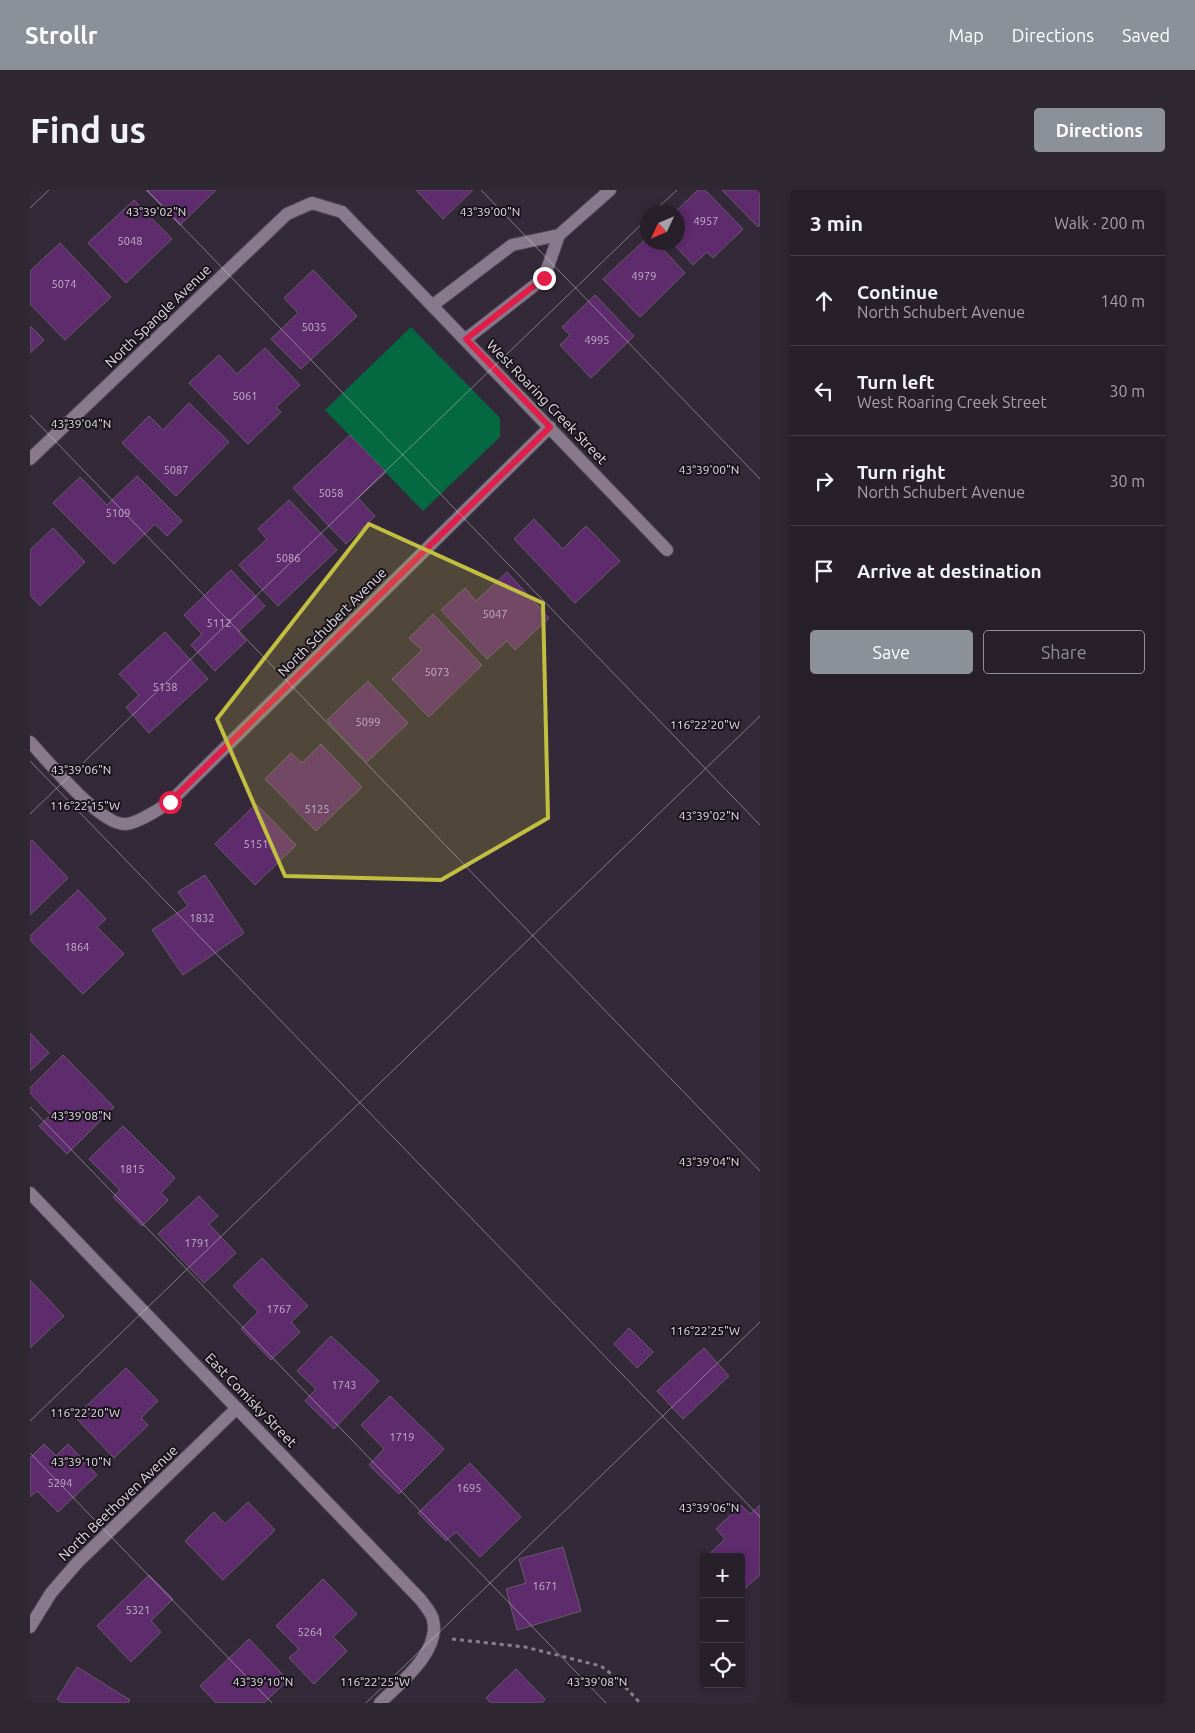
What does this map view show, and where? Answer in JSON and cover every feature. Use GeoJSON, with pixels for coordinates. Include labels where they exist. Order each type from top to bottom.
{"type":"FeatureCollection","features":[{"type":"Feature","properties":{"kind":"street"},"geometry":{"type":"LineString","coordinates":[[466,339],[544,278],[559,235],[610,190]]}},
{"type":"Feature","properties":{"kind":"street","name":"West Roaring Creek Street"},"geometry":{"type":"LineString","coordinates":[[312,203],[342,212],[667,550]]}},
{"type":"Feature","properties":{"kind":"street","name":"North Spangle Avenue"},"geometry":{"type":"LineString","coordinates":[[30,459],[287,214],[312,203]]}},
{"type":"Feature","properties":{"kind":"street"},"geometry":{"type":"LineString","coordinates":[[433,305],[512,245],[559,235]]}},
{"type":"Feature","properties":{"kind":"street","name":"North Schubert Avenue"},"geometry":{"type":"LineString","coordinates":[[32,747],[89,805],[108,819],[126,824],[150,814],[170,802],[550,427]]}},
{"type":"Feature","properties":{"kind":"street","name":"East Comisky Street"},"geometry":{"type":"LineString","coordinates":[[30,1192],[421,1600],[433,1619],[434,1638]]}},
{"type":"Feature","properties":{"kind":"street","name":"North Beethoven Avenue"},"geometry":{"type":"LineString","coordinates":[[30,1627],[51,1593],[77,1563],[237,1408]]}},
{"type":"Feature","properties":{"kind":"street"},"geometry":{"type":"LineString","coordinates":[[380,1703],[414,1669],[434,1638]]}},
{"type":"Feature","properties":{"kind":"path"},"geometry":{"type":"LineString","coordinates":[[434,1638],[524,1647],[601,1666],[619,1680],[640,1703]]}},
{"type":"Feature","properties":{"kind":"highlighted area"},"geometry":{"type":"Polygon","coordinates":[[[369,524],[543,603],[548,818],[441,880],[285,876],[217,719],[369,524]]]}},
{"type":"Feature","properties":{"kind":"green space"},"geometry":{"type":"Polygon","coordinates":[[[411,327],[500,418],[500,437],[423,511],[325,410],[411,327]]]}},
{"type":"Feature","properties":{"kind":"building"},"geometry":{"type":"Polygon","coordinates":[[[146,190],[216,190],[180,225],[146,190]]]}},
{"type":"Feature","properties":{"kind":"building"},"geometry":{"type":"Polygon","coordinates":[[[416,190],[473,190],[443,219],[416,190]]]}},
{"type":"Feature","properties":{"kind":"building"},"geometry":{"type":"Polygon","coordinates":[[[698,190],[705,190],[743,229],[713,258],[707,252],[693,265],[679,250],[685,250],[685,205],[682,205],[698,190]]]}},
{"type":"Feature","properties":{"kind":"building"},"geometry":{"type":"Polygon","coordinates":[[[722,190],[760,190],[760,225],[758,227],[722,190]]]}},
{"type":"Feature","properties":{"kind":"building"},"geometry":{"type":"Polygon","coordinates":[[[134,200],[172,239],[126,283],[88,243],[134,200]]]}},
{"type":"Feature","properties":{"kind":"building"},"geometry":{"type":"Polygon","coordinates":[[[60,243],[111,297],[65,340],[30,304],[30,271],[60,243]]]}},
{"type":"Feature","properties":{"kind":"building"},"geometry":{"type":"Polygon","coordinates":[[[640,244],[640,250],[663,250],[685,273],[640,317],[603,279],[640,244]]]}},
{"type":"Feature","properties":{"kind":"building"},"geometry":{"type":"Polygon","coordinates":[[[313,270],[357,316],[301,369],[271,339],[298,313],[284,298],[313,270]]]}},
{"type":"Feature","properties":{"kind":"building"},"geometry":{"type":"Polygon","coordinates":[[[595,295],[634,336],[591,378],[560,345],[570,335],[562,327],[595,295]]]}},
{"type":"Feature","properties":{"kind":"building"},"geometry":{"type":"Polygon","coordinates":[[[30,326],[44,340],[30,353],[30,326]]]}},
{"type":"Feature","properties":{"kind":"building"},"geometry":{"type":"Polygon","coordinates":[[[265,348],[300,385],[276,407],[281,412],[248,444],[189,383],[219,355],[237,374],[265,348]]]}},
{"type":"Feature","properties":{"kind":"building"},"geometry":{"type":"Polygon","coordinates":[[[189,403],[229,442],[176,496],[122,443],[149,416],[163,430],[189,403]]]}},
{"type":"Feature","properties":{"kind":"building"},"geometry":{"type":"Polygon","coordinates":[[[350,435],[386,472],[358,498],[375,516],[346,544],[293,488],[350,435]]]}},
{"type":"Feature","properties":{"kind":"building"},"geometry":{"type":"Polygon","coordinates":[[[137,476],[182,521],[167,536],[155,524],[114,564],[53,503],[80,477],[107,505],[137,476]]]}},
{"type":"Feature","properties":{"kind":"building"},"geometry":{"type":"Polygon","coordinates":[[[289,500],[337,550],[278,606],[239,565],[267,539],[258,529],[289,500]]]}},
{"type":"Feature","properties":{"kind":"building"},"geometry":{"type":"Polygon","coordinates":[[[534,519],[563,549],[586,526],[620,561],[575,603],[514,539],[534,519]]]}},
{"type":"Feature","properties":{"kind":"building"},"geometry":{"type":"Polygon","coordinates":[[[53,528],[85,562],[40,606],[30,595],[30,550],[53,528]]]}},
{"type":"Feature","properties":{"kind":"building"},"geometry":{"type":"Polygon","coordinates":[[[231,570],[265,606],[238,632],[246,641],[215,671],[191,645],[202,634],[184,615],[231,570]]]}},
{"type":"Feature","properties":{"kind":"building"},"geometry":{"type":"Polygon","coordinates":[[[507,572],[549,618],[515,650],[507,641],[487,659],[441,610],[465,588],[476,601],[507,572]]]}},
{"type":"Feature","properties":{"kind":"building"},"geometry":{"type":"Polygon","coordinates":[[[433,614],[482,665],[429,717],[392,679],[422,650],[409,638],[433,614]]]}},
{"type":"Feature","properties":{"kind":"building"},"geometry":{"type":"Polygon","coordinates":[[[165,632],[208,679],[149,733],[126,707],[139,695],[119,674],[165,632]]]}},
{"type":"Feature","properties":{"kind":"building"},"geometry":{"type":"Polygon","coordinates":[[[368,681],[408,723],[367,762],[327,720],[368,681]]]}},
{"type":"Feature","properties":{"kind":"building"},"geometry":{"type":"Polygon","coordinates":[[[321,744],[362,787],[316,831],[265,779],[291,753],[302,763],[321,744]]]}},
{"type":"Feature","properties":{"kind":"building"},"geometry":{"type":"Polygon","coordinates":[[[256,804],[296,845],[255,885],[215,844],[256,804]]]}},
{"type":"Feature","properties":{"kind":"building"},"geometry":{"type":"Polygon","coordinates":[[[32,840],[68,878],[30,915],[30,842],[32,840]]]}},
{"type":"Feature","properties":{"kind":"building"},"geometry":{"type":"Polygon","coordinates":[[[205,875],[244,933],[183,975],[152,930],[188,906],[178,892],[205,875]]]}},
{"type":"Feature","properties":{"kind":"building"},"geometry":{"type":"Polygon","coordinates":[[[78,890],[106,919],[97,927],[124,954],[83,994],[30,940],[30,936],[78,890]]]}},
{"type":"Feature","properties":{"kind":"building"},"geometry":{"type":"Polygon","coordinates":[[[30,1033],[49,1053],[30,1071],[30,1033]]]}},
{"type":"Feature","properties":{"kind":"building"},"geometry":{"type":"Polygon","coordinates":[[[63,1055],[114,1107],[67,1154],[39,1126],[51,1115],[30,1093],[30,1088],[63,1055]]]}},
{"type":"Feature","properties":{"kind":"building"},"geometry":{"type":"Polygon","coordinates":[[[123,1126],[175,1178],[161,1193],[168,1200],[142,1226],[113,1197],[120,1190],[89,1159],[123,1126]]]}},
{"type":"Feature","properties":{"kind":"building"},"geometry":{"type":"Polygon","coordinates":[[[199,1196],[218,1216],[209,1224],[236,1253],[204,1283],[158,1234],[199,1196]]]}},
{"type":"Feature","properties":{"kind":"building"},"geometry":{"type":"Polygon","coordinates":[[[262,1258],[308,1306],[291,1322],[300,1332],[271,1360],[241,1329],[258,1312],[233,1286],[262,1258]]]}},
{"type":"Feature","properties":{"kind":"building"},"geometry":{"type":"Polygon","coordinates":[[[30,1280],[64,1316],[30,1348],[30,1280]]]}},
{"type":"Feature","properties":{"kind":"building"},"geometry":{"type":"Polygon","coordinates":[[[629,1328],[653,1352],[637,1368],[614,1344],[629,1328]]]}},
{"type":"Feature","properties":{"kind":"building"},"geometry":{"type":"Polygon","coordinates":[[[331,1336],[379,1381],[334,1429],[305,1401],[316,1389],[297,1371],[331,1336]]]}},
{"type":"Feature","properties":{"kind":"building"},"geometry":{"type":"Polygon","coordinates":[[[704,1348],[729,1376],[683,1419],[657,1391],[704,1348]]]}},
{"type":"Feature","properties":{"kind":"building"},"geometry":{"type":"Polygon","coordinates":[[[126,1368],[158,1401],[141,1418],[148,1425],[114,1458],[75,1417],[126,1368]]]}},
{"type":"Feature","properties":{"kind":"building"},"geometry":{"type":"Polygon","coordinates":[[[390,1396],[444,1449],[399,1494],[369,1465],[384,1449],[361,1425],[390,1396]]]}},
{"type":"Feature","properties":{"kind":"building"},"geometry":{"type":"Polygon","coordinates":[[[44,1444],[56,1456],[68,1444],[97,1475],[58,1512],[37,1491],[30,1497],[30,1458],[44,1444]]]}},
{"type":"Feature","properties":{"kind":"building"},"geometry":{"type":"Polygon","coordinates":[[[470,1463],[521,1517],[480,1557],[456,1532],[446,1541],[418,1513],[470,1463]]]}},
{"type":"Feature","properties":{"kind":"building"},"geometry":{"type":"Polygon","coordinates":[[[248,1502],[275,1530],[223,1580],[185,1541],[214,1512],[225,1524],[248,1502]]]}},
{"type":"Feature","properties":{"kind":"building"},"geometry":{"type":"Polygon","coordinates":[[[741,1505],[750,1514],[760,1505],[760,1575],[745,1588],[745,1553],[710,1553],[725,1539],[716,1529],[741,1505]]]}},
{"type":"Feature","properties":{"kind":"building"},"geometry":{"type":"Polygon","coordinates":[[[563,1547],[581,1611],[517,1630],[506,1589],[526,1583],[519,1559],[563,1547]]]}},
{"type":"Feature","properties":{"kind":"building"},"geometry":{"type":"Polygon","coordinates":[[[149,1575],[173,1599],[151,1621],[161,1632],[131,1662],[97,1626],[149,1575]]]}},
{"type":"Feature","properties":{"kind":"building"},"geometry":{"type":"Polygon","coordinates":[[[323,1579],[357,1614],[333,1637],[347,1651],[314,1684],[289,1658],[299,1649],[276,1626],[323,1579]]]}},
{"type":"Feature","properties":{"kind":"building"},"geometry":{"type":"Polygon","coordinates":[[[249,1639],[288,1680],[264,1703],[216,1703],[200,1686],[249,1639]]]}},
{"type":"Feature","properties":{"kind":"building"},"geometry":{"type":"Polygon","coordinates":[[[77,1667],[130,1700],[128,1703],[62,1703],[57,1699],[77,1667]]]}},
{"type":"Feature","properties":{"kind":"building"},"geometry":{"type":"Polygon","coordinates":[[[516,1669],[545,1699],[542,1703],[491,1703],[486,1698],[516,1669]]]}},
{"type":"Feature","properties":{"kind":"route"},"geometry":{"type":"LineString","coordinates":[[170,802],[550,427],[466,339],[544,278]]}}]}
